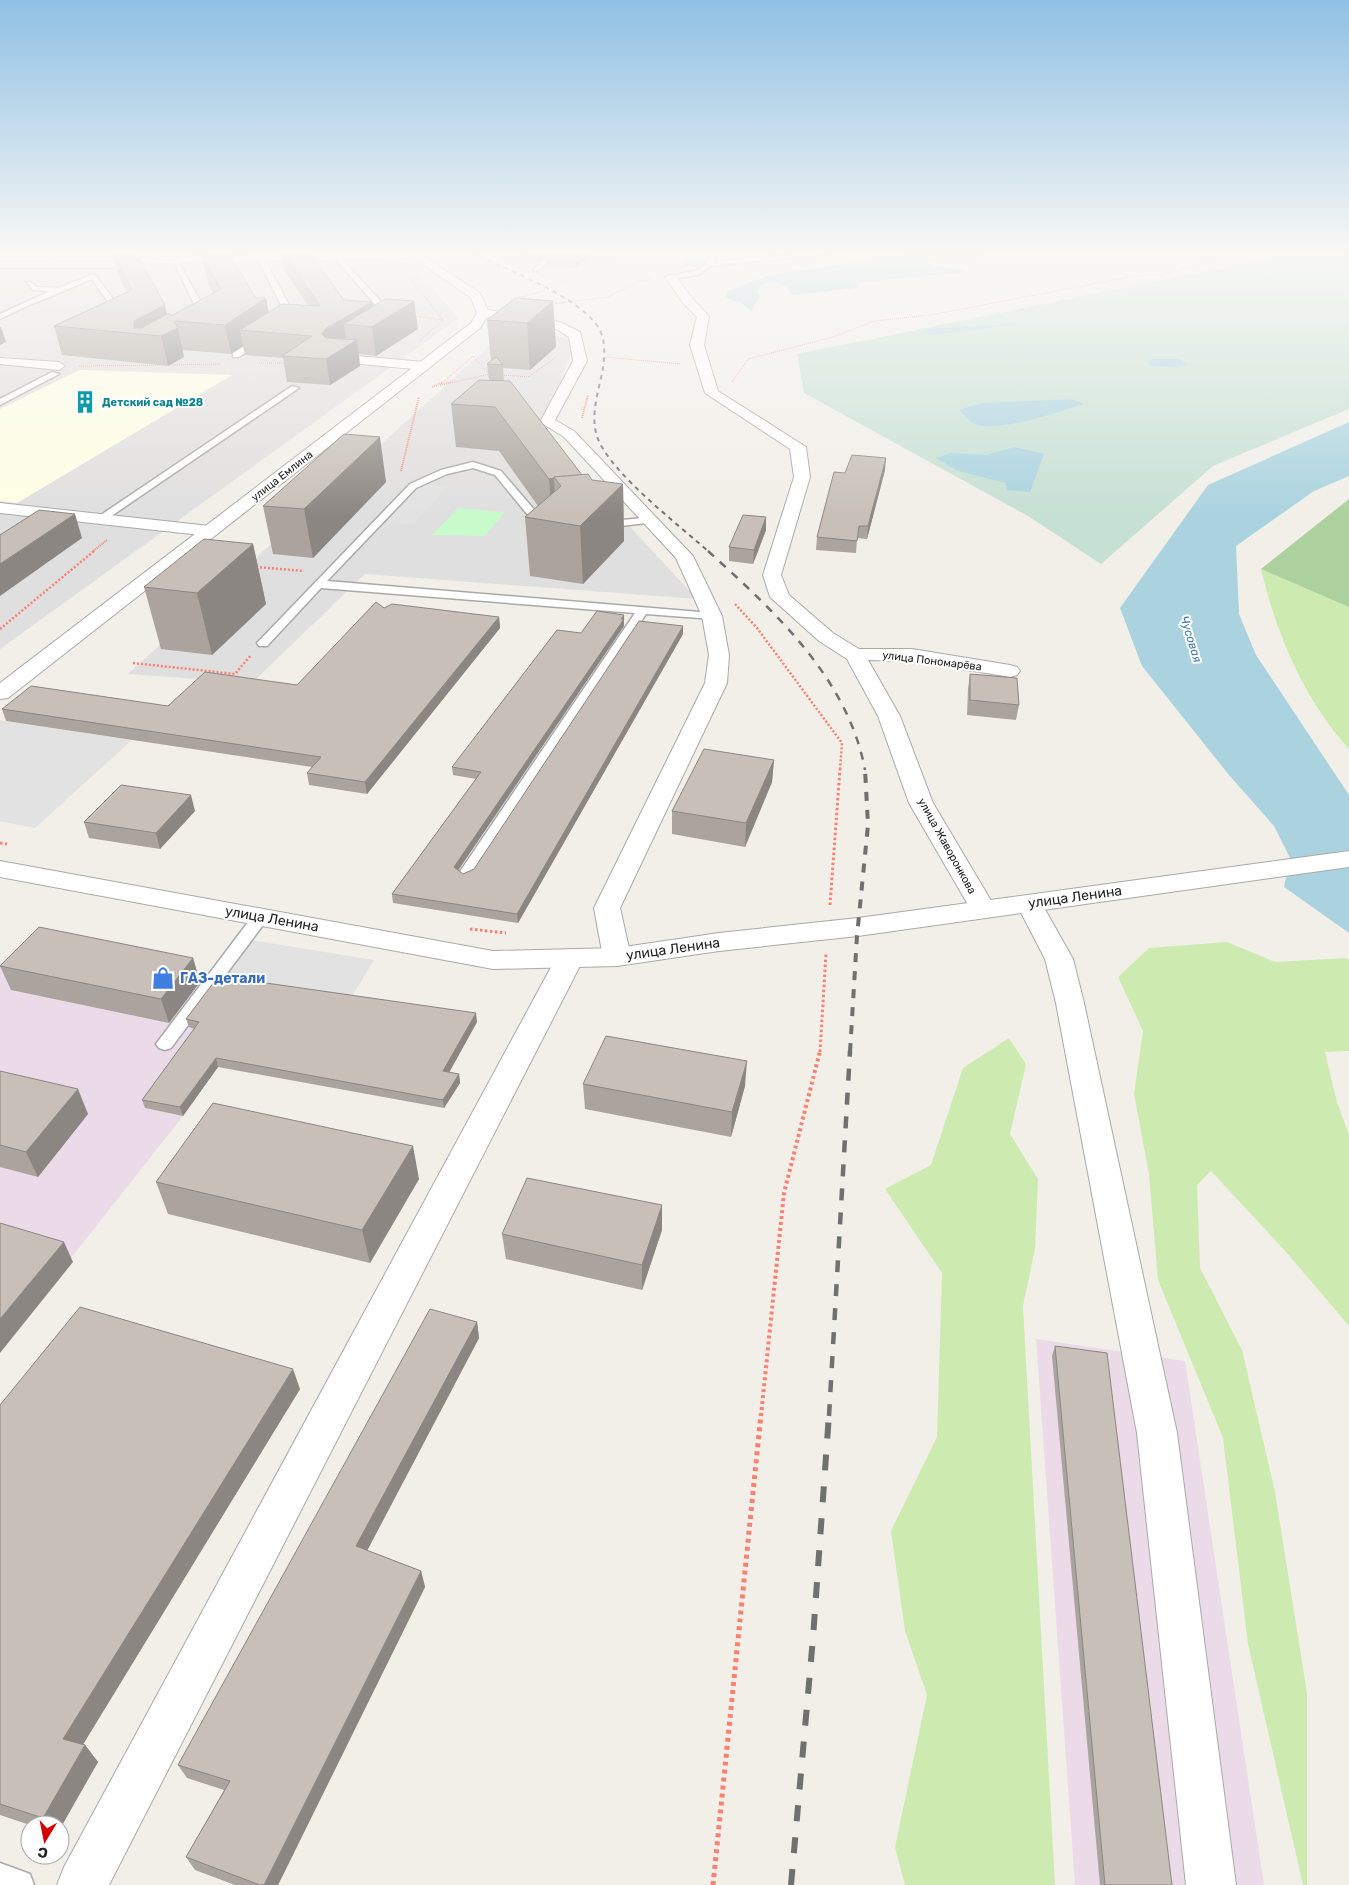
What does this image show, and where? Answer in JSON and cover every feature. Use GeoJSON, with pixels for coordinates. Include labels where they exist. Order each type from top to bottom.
{"type":"FeatureCollection","features":[{"type":"Feature","properties":{"kind":"street","name":"улица Емлина"},"geometry":{"type":"LineString","coordinates":[[0,693],[457,341]]}},
{"type":"Feature","properties":{"kind":"street"},"geometry":{"type":"LineString","coordinates":[[578,341],[589,361],[542,422],[569,434],[684,556],[712,616],[719,655],[716,683],[607,908],[617,958]]}},
{"type":"Feature","properties":{"kind":"street"},"geometry":{"type":"LineString","coordinates":[[698,341],[697,345],[709,383]]}},
{"type":"Feature","properties":{"kind":"street"},"geometry":{"type":"LineString","coordinates":[[339,355],[424,366]]}},
{"type":"Feature","properties":{"kind":"street"},"geometry":{"type":"LineString","coordinates":[[0,361],[57,370]]}},
{"type":"Feature","properties":{"kind":"street","name":"улица Жаворонкова"},"geometry":{"type":"LineString","coordinates":[[709,383],[712,393],[798,447],[802,477],[772,575],[780,597],[826,637],[855,655],[889,716],[921,803],[983,909]]}},
{"type":"Feature","properties":{"kind":"street"},"geometry":{"type":"LineString","coordinates":[[0,508],[210,531]]}},
{"type":"Feature","properties":{"kind":"street","name":"улица Пономарёва"},"geometry":{"type":"LineString","coordinates":[[855,655],[870,653],[903,655],[1010,671]]}},
{"type":"Feature","properties":{"kind":"street","name":"улица Ленина"},"geometry":{"type":"LineString","coordinates":[[5,857],[260,917],[493,960],[617,958],[828,929],[858,927],[1349,859]]}},
{"type":"Feature","properties":{"kind":"street"},"geometry":{"type":"LineString","coordinates":[[1029,903],[1059,959],[1070,1003],[1157,1433],[1211,1885]]}},
{"type":"Feature","properties":{"kind":"street"},"geometry":{"type":"LineString","coordinates":[[82,1885],[570,958]]}},
{"type":"Feature","properties":{"kind":"lane"},"geometry":{"type":"LineString","coordinates":[[236,355],[258,341]]}},
{"type":"Feature","properties":{"kind":"lane"},"geometry":{"type":"LineString","coordinates":[[0,402],[57,370]]}},
{"type":"Feature","properties":{"kind":"lane"},"geometry":{"type":"LineString","coordinates":[[100,519],[296,388]]}},
{"type":"Feature","properties":{"kind":"lane"},"geometry":{"type":"LineString","coordinates":[[263,643],[413,486],[444,472],[473,465],[498,472],[547,531],[556,530]]}},
{"type":"Feature","properties":{"kind":"lane"},"geometry":{"type":"LineString","coordinates":[[44,524],[59,514]]}},
{"type":"Feature","properties":{"kind":"lane"},"geometry":{"type":"LineString","coordinates":[[595,526],[652,520]]}},
{"type":"Feature","properties":{"kind":"lane"},"geometry":{"type":"LineString","coordinates":[[318,584],[402,596],[644,610],[712,616]]}},
{"type":"Feature","properties":{"kind":"lane"},"geometry":{"type":"LineString","coordinates":[[465,876],[644,610]]}},
{"type":"Feature","properties":{"kind":"lane"},"geometry":{"type":"LineString","coordinates":[[164,1044],[260,917]]}},
{"type":"Feature","properties":{"kind":"lane"},"geometry":{"type":"LineString","coordinates":[[0,1878],[19,1885]]}},
{"type":"Feature","properties":{"kind":"path"},"geometry":{"type":"LineString","coordinates":[[392,363],[418,341]]}},
{"type":"Feature","properties":{"kind":"path"},"geometry":{"type":"LineString","coordinates":[[552,360],[589,361],[605,357],[685,365],[692,370],[701,383],[732,382],[748,359],[818,341]]}},
{"type":"Feature","properties":{"kind":"path"},"geometry":{"type":"LineString","coordinates":[[254,364],[339,355]]}},
{"type":"Feature","properties":{"kind":"path"},"geometry":{"type":"LineString","coordinates":[[440,384],[473,356]]}},
{"type":"Feature","properties":{"kind":"path"},"geometry":{"type":"LineString","coordinates":[[580,422],[589,361]]}},
{"type":"Feature","properties":{"kind":"path"},"geometry":{"type":"LineString","coordinates":[[57,370],[225,364]]}},
{"type":"Feature","properties":{"kind":"path"},"geometry":{"type":"LineString","coordinates":[[427,389],[440,384],[489,374],[528,377]]}},
{"type":"Feature","properties":{"kind":"path"},"geometry":{"type":"LineString","coordinates":[[413,486],[400,473],[420,391]]}},
{"type":"Feature","properties":{"kind":"path"},"geometry":{"type":"LineString","coordinates":[[0,629],[130,522]]}},
{"type":"Feature","properties":{"kind":"path"},"geometry":{"type":"LineString","coordinates":[[250,567],[329,572]]}},
{"type":"Feature","properties":{"kind":"path"},"geometry":{"type":"LineString","coordinates":[[713,1885],[784,1193],[819,1060],[842,743],[757,628],[731,599]]}},
{"type":"Feature","properties":{"kind":"path"},"geometry":{"type":"LineString","coordinates":[[133,663],[235,674],[263,643]]}},
{"type":"Feature","properties":{"kind":"path"},"geometry":{"type":"LineString","coordinates":[[0,843],[5,857]]}},
{"type":"Feature","properties":{"kind":"path"},"geometry":{"type":"LineString","coordinates":[[467,928],[513,934]]}},
{"type":"Feature","properties":{"kind":"shaded area"},"geometry":{"type":"Polygon","coordinates":[[[0,341],[427,341],[0,649],[0,341]]]}},
{"type":"Feature","properties":{"kind":"shaded area"},"geometry":{"type":"Polygon","coordinates":[[[495,341],[575,341],[542,432],[697,599],[365,574],[252,683],[128,674],[495,341]]]}},
{"type":"Feature","properties":{"kind":"shaded area"},"geometry":{"type":"Polygon","coordinates":[[[861,341],[1349,341],[1349,409],[1213,466],[1101,564],[1028,516],[804,393],[797,354],[861,341]]]}},
{"type":"Feature","properties":{"kind":"shaded area"},"geometry":{"type":"Polygon","coordinates":[[[79,370],[232,375],[17,503],[0,501],[0,409],[79,370]]]}},
{"type":"Feature","properties":{"kind":"shaded area"},"geometry":{"type":"Polygon","coordinates":[[[418,483],[448,486],[414,524],[374,526],[418,483]]]}},
{"type":"Feature","properties":{"kind":"shaded area"},"geometry":{"type":"Polygon","coordinates":[[[0,720],[132,740],[35,828],[0,821],[0,720]]]}},
{"type":"Feature","properties":{"kind":"shaded area"},"geometry":{"type":"Polygon","coordinates":[[[251,940],[374,960],[349,1001],[222,979],[251,940]]]}},
{"type":"Feature","properties":{"kind":"shaded area"},"geometry":{"type":"Polygon","coordinates":[[[17,948],[233,986],[146,1108],[183,1116],[0,1348],[0,964],[17,948]]]}},
{"type":"Feature","properties":{"kind":"shaded area"},"geometry":{"type":"Polygon","coordinates":[[[1036,1339],[1185,1361],[1264,1885],[1075,1885],[1036,1339]]]}},
{"type":"Feature","properties":{"kind":"green space"},"geometry":{"type":"Polygon","coordinates":[[[1349,499],[1349,607],[1261,569],[1349,499]]]}},
{"type":"Feature","properties":{"kind":"green space"},"geometry":{"type":"Polygon","coordinates":[[[458,508],[505,512],[485,536],[432,535],[458,508]]]}},
{"type":"Feature","properties":{"kind":"green space"},"geometry":{"type":"Polygon","coordinates":[[[1261,569],[1349,607],[1349,749],[1318,709],[1294,665],[1275,617],[1261,569]]]}},
{"type":"Feature","properties":{"kind":"green space"},"geometry":{"type":"Polygon","coordinates":[[[1227,942],[1275,962],[1346,958],[1349,960],[1349,1051],[1325,1052],[1337,1102],[1349,1135],[1349,1326],[1287,1253],[1211,1171],[1197,1185],[1200,1268],[1242,1350],[1275,1492],[1307,1693],[1307,1885],[1303,1885],[1248,1644],[1223,1438],[1158,1280],[1149,1174],[1134,1094],[1143,1031],[1118,977],[1149,948],[1227,942]]]}},
{"type":"Feature","properties":{"kind":"green space"},"geometry":{"type":"Polygon","coordinates":[[[1009,1038],[1026,1064],[1010,1134],[1038,1179],[1035,1249],[1023,1306],[1055,1885],[905,1885],[895,1847],[927,1695],[905,1631],[891,1531],[937,1437],[942,1273],[885,1189],[931,1165],[963,1068],[1009,1038]]]}},
{"type":"Feature","properties":{"kind":"water"},"geometry":{"type":"Polygon","coordinates":[[[1151,359],[1179,359],[1189,365],[1172,367],[1151,366],[1148,362],[1151,359]]]}},
{"type":"Feature","properties":{"kind":"water"},"geometry":{"type":"Polygon","coordinates":[[[1071,399],[1084,404],[1028,421],[996,426],[983,426],[973,423],[959,410],[982,403],[1071,399]]]}},
{"type":"Feature","properties":{"kind":"water","name":"Чусовая"},"geometry":{"type":"Polygon","coordinates":[[[1349,422],[1349,476],[1314,491],[1236,546],[1239,614],[1256,655],[1349,795],[1349,933],[1284,887],[1290,858],[1274,826],[1229,775],[1142,666],[1120,608],[1208,485],[1349,422]]]}},
{"type":"Feature","properties":{"kind":"water"},"geometry":{"type":"Polygon","coordinates":[[[1014,447],[1044,454],[1030,492],[1006,490],[1006,483],[958,471],[936,458],[952,453],[987,455],[1014,447]]]}},
{"type":"Feature","properties":{"kind":"building"},"geometry":{"type":"Polygon","coordinates":[[[305,341],[355,341],[326,359],[282,356],[305,341]]]}},
{"type":"Feature","properties":{"kind":"building"},"geometry":{"type":"Polygon","coordinates":[[[496,357],[503,365],[487,364],[496,357]]]}},
{"type":"Feature","properties":{"kind":"building"},"geometry":{"type":"Polygon","coordinates":[[[479,380],[510,381],[582,475],[549,479],[495,407],[451,404],[479,380]]]}},
{"type":"Feature","properties":{"kind":"building"},"geometry":{"type":"Polygon","coordinates":[[[344,434],[380,437],[304,509],[263,506],[344,434]]]}},
{"type":"Feature","properties":{"kind":"building"},"geometry":{"type":"Polygon","coordinates":[[[852,455],[886,458],[868,526],[859,526],[857,541],[817,537],[834,472],[845,473],[852,455]]]}},
{"type":"Feature","properties":{"kind":"building"},"geometry":{"type":"Polygon","coordinates":[[[588,474],[592,480],[623,484],[580,526],[525,517],[561,486],[554,477],[588,474]]]}},
{"type":"Feature","properties":{"kind":"building"},"geometry":{"type":"Polygon","coordinates":[[[39,510],[75,514],[0,564],[0,535],[39,510]]]}},
{"type":"Feature","properties":{"kind":"building"},"geometry":{"type":"Polygon","coordinates":[[[743,515],[766,517],[754,550],[729,547],[743,515]]]}},
{"type":"Feature","properties":{"kind":"building"},"geometry":{"type":"Polygon","coordinates":[[[204,539],[253,544],[197,593],[144,587],[204,539]]]}},
{"type":"Feature","properties":{"kind":"building"},"geometry":{"type":"Polygon","coordinates":[[[376,602],[384,608],[392,604],[499,617],[365,782],[307,773],[321,757],[2,709],[31,686],[168,706],[205,672],[297,685],[376,602]]]}},
{"type":"Feature","properties":{"kind":"building"},"geometry":{"type":"Polygon","coordinates":[[[597,611],[624,615],[621,619],[624,619],[454,867],[463,874],[474,869],[639,621],[683,626],[517,914],[392,894],[481,772],[452,767],[557,630],[581,633],[597,611]]]}},
{"type":"Feature","properties":{"kind":"building"},"geometry":{"type":"Polygon","coordinates":[[[970,674],[1017,678],[1019,705],[970,700],[970,674]]]}},
{"type":"Feature","properties":{"kind":"building"},"geometry":{"type":"Polygon","coordinates":[[[704,749],[774,760],[746,823],[672,811],[704,749]]]}},
{"type":"Feature","properties":{"kind":"building"},"geometry":{"type":"Polygon","coordinates":[[[121,785],[191,795],[156,833],[84,822],[121,785]]]}},
{"type":"Feature","properties":{"kind":"building"},"geometry":{"type":"Polygon","coordinates":[[[39,927],[193,958],[161,999],[0,966],[39,927]]]}},
{"type":"Feature","properties":{"kind":"building"},"geometry":{"type":"Polygon","coordinates":[[[217,978],[229,980],[231,978],[476,1013],[443,1071],[459,1074],[443,1100],[216,1058],[180,1107],[142,1100],[199,1022],[186,1019],[217,978]]]}},
{"type":"Feature","properties":{"kind":"building"},"geometry":{"type":"Polygon","coordinates":[[[606,1036],[747,1061],[732,1112],[583,1084],[606,1036]]]}},
{"type":"Feature","properties":{"kind":"building"},"geometry":{"type":"Polygon","coordinates":[[[0,1071],[78,1089],[26,1152],[0,1145],[0,1071]]]}},
{"type":"Feature","properties":{"kind":"building"},"geometry":{"type":"Polygon","coordinates":[[[213,1103],[413,1146],[362,1230],[156,1182],[213,1103]]]}},
{"type":"Feature","properties":{"kind":"building"},"geometry":{"type":"Polygon","coordinates":[[[527,1178],[662,1205],[642,1265],[502,1234],[527,1178]]]}},
{"type":"Feature","properties":{"kind":"building"},"geometry":{"type":"Polygon","coordinates":[[[0,1223],[64,1242],[0,1319],[0,1223]]]}},
{"type":"Feature","properties":{"kind":"building"},"geometry":{"type":"Polygon","coordinates":[[[80,1307],[293,1369],[63,1739],[85,1745],[45,1815],[34,1815],[0,1804],[0,1405],[80,1307]]]}},
{"type":"Feature","properties":{"kind":"building"},"geometry":{"type":"Polygon","coordinates":[[[430,1309],[477,1322],[356,1546],[421,1571],[264,1885],[260,1885],[186,1857],[230,1781],[178,1765],[430,1309]]]}},
{"type":"Feature","properties":{"kind":"building"},"geometry":{"type":"Polygon","coordinates":[[[1055,1346],[1107,1353],[1172,1885],[1105,1885],[1055,1346]]]}},
{"type":"Feature","properties":{"kind":"railway"},"geometry":{"type":"LineString","coordinates":[[603,341],[603,368],[594,421],[598,439],[617,468],[648,499],[709,552]]}},
{"type":"Feature","properties":{"kind":"railway"},"geometry":{"type":"LineString","coordinates":[[708,551],[758,598],[805,648],[843,705],[856,737],[865,770]]}},
{"type":"Feature","properties":{"kind":"railway"},"geometry":{"type":"LineString","coordinates":[[850,1052],[857,936],[868,825],[865,769]]}},
{"type":"Feature","properties":{"kind":"railway"},"geometry":{"type":"LineString","coordinates":[[829,1416],[850,1051]]}},
{"type":"Feature","properties":{"kind":"railway"},"geometry":{"type":"LineString","coordinates":[[791,1885],[813,1638],[829,1414]]}},
{"type":"Feature","properties":{"kind":"place","name":"Детский сад №28"},"geometry":{"type":"Point","coordinates":[85,402]}},
{"type":"Feature","properties":{"kind":"place","name":"ГАЗ-детали"},"geometry":{"type":"Point","coordinates":[163,978]}}]}
